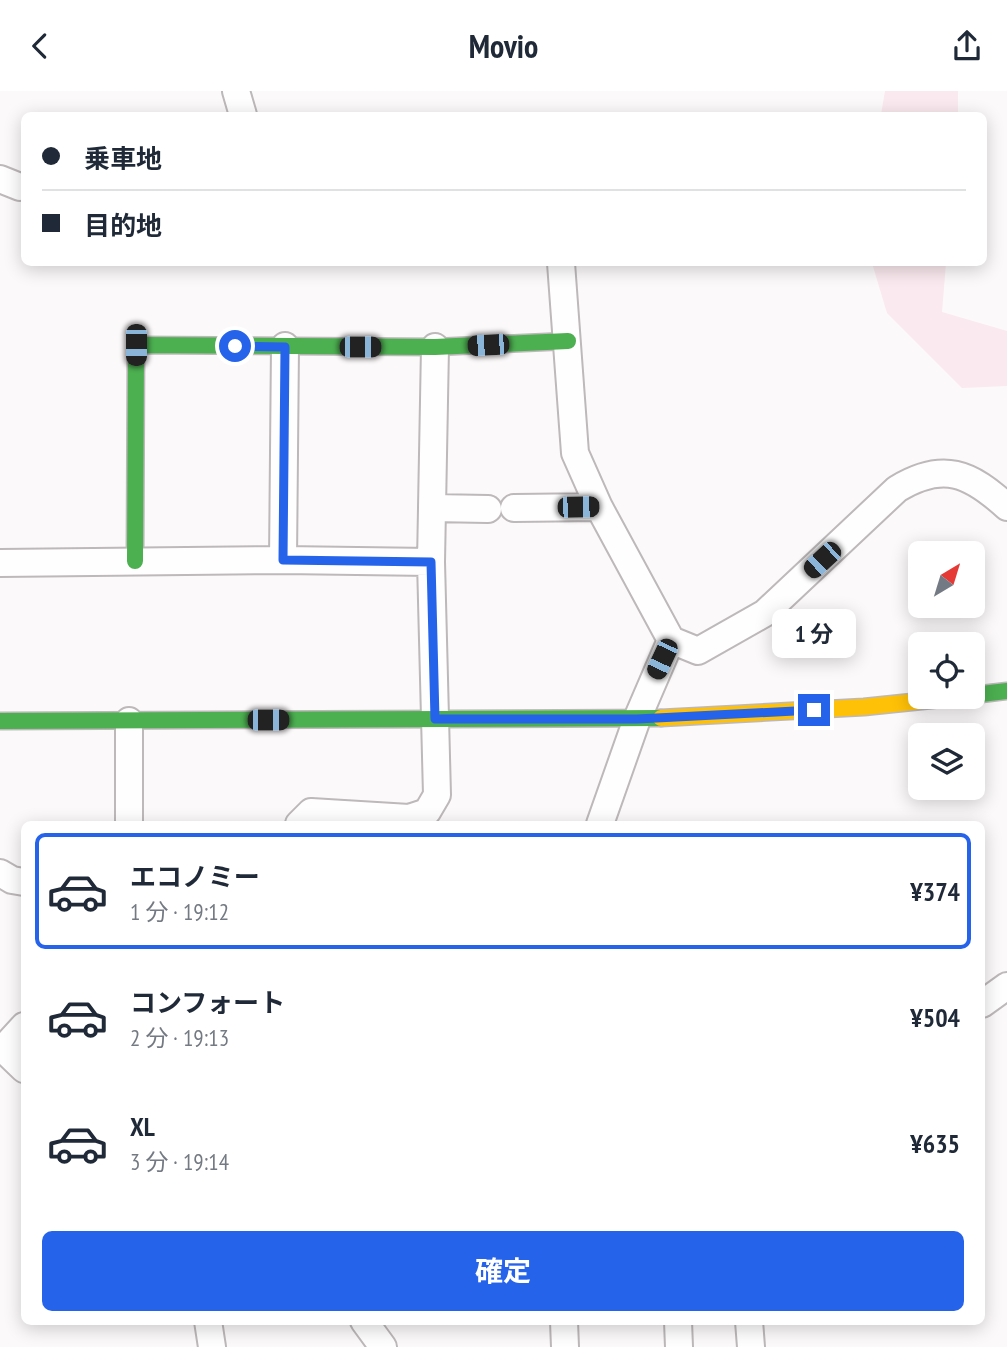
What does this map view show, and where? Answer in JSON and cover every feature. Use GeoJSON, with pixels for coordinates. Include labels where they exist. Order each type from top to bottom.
{"type":"FeatureCollection","features":[{"type":"Feature","properties":{"kind":"street"},"geometry":{"type":"LineString","coordinates":[[236,91],[242,112]]}},
{"type":"Feature","properties":{"kind":"street"},"geometry":{"type":"LineString","coordinates":[[0,179],[21,187]]}},
{"type":"Feature","properties":{"kind":"street"},"geometry":{"type":"LineString","coordinates":[[561,266],[575,453],[599,507],[671,640],[698,651],[765,613],[897,489],[917,477],[938,474],[965,475],[991,492],[1007,507]]}},
{"type":"Feature","properties":{"kind":"street"},"geometry":{"type":"LineString","coordinates":[[135,561],[136,345],[435,347],[568,341]]}},
{"type":"Feature","properties":{"kind":"street"},"geometry":{"type":"LineString","coordinates":[[283,560],[285,347]]}},
{"type":"Feature","properties":{"kind":"street"},"geometry":{"type":"LineString","coordinates":[[302,821],[311,812],[409,818],[427,812],[437,795],[431,562],[435,347]]}},
{"type":"Feature","properties":{"kind":"street"},"geometry":{"type":"LineString","coordinates":[[432,508],[599,507]]}},
{"type":"Feature","properties":{"kind":"street"},"geometry":{"type":"LineString","coordinates":[[0,563],[283,560],[431,562]]}},
{"type":"Feature","properties":{"kind":"street"},"geometry":{"type":"LineString","coordinates":[[601,821],[637,719],[671,640]]}},
{"type":"Feature","properties":{"kind":"street"},"geometry":{"type":"LineString","coordinates":[[985,694],[1007,691]]}},
{"type":"Feature","properties":{"kind":"street"},"geometry":{"type":"LineString","coordinates":[[0,721],[637,719],[908,702]]}},
{"type":"Feature","properties":{"kind":"street"},"geometry":{"type":"LineString","coordinates":[[129,721],[129,821]]}},
{"type":"Feature","properties":{"kind":"street"},"geometry":{"type":"LineString","coordinates":[[0,873],[21,882]]}},
{"type":"Feature","properties":{"kind":"street"},"geometry":{"type":"LineString","coordinates":[[985,1002],[1007,986]]}},
{"type":"Feature","properties":{"kind":"street"},"geometry":{"type":"LineString","coordinates":[[21,1029],[2,1047],[21,1066]]}},
{"type":"Feature","properties":{"kind":"street"},"geometry":{"type":"LineString","coordinates":[[209,1325],[212,1347]]}},
{"type":"Feature","properties":{"kind":"street"},"geometry":{"type":"LineString","coordinates":[[367,1325],[383,1347]]}},
{"type":"Feature","properties":{"kind":"street"},"geometry":{"type":"LineString","coordinates":[[564,1325],[565,1347]]}},
{"type":"Feature","properties":{"kind":"street"},"geometry":{"type":"LineString","coordinates":[[678,1325],[679,1347]]}},
{"type":"Feature","properties":{"kind":"street"},"geometry":{"type":"LineString","coordinates":[[749,1325],[751,1347]]}},
{"type":"Feature","properties":{"kind":"shaded area"},"geometry":{"type":"Polygon","coordinates":[[[885,91],[958,91],[958,112],[882,112],[885,91]]]}},
{"type":"Feature","properties":{"kind":"shaded area"},"geometry":{"type":"Polygon","coordinates":[[[873,266],[946,266],[942,312],[1007,331],[1007,386],[962,388],[887,313],[873,266]]]}},
{"type":"Feature","properties":{"kind":"traffic: fast"},"geometry":{"type":"LineString","coordinates":[[135,561],[136,345],[435,347],[568,341]]}},
{"type":"Feature","properties":{"kind":"traffic: fast"},"geometry":{"type":"LineString","coordinates":[[985,694],[1007,691]]}},
{"type":"Feature","properties":{"kind":"traffic: fast"},"geometry":{"type":"LineString","coordinates":[[0,721],[661,718]]}},
{"type":"Feature","properties":{"kind":"traffic: slow"},"geometry":{"type":"LineString","coordinates":[[661,718],[908,702]]}},
{"type":"Feature","properties":{"kind":"route"},"geometry":{"type":"LineString","coordinates":[[235,346],[285,347],[283,560],[431,562],[435,719],[637,719],[814,710]]}}]}
